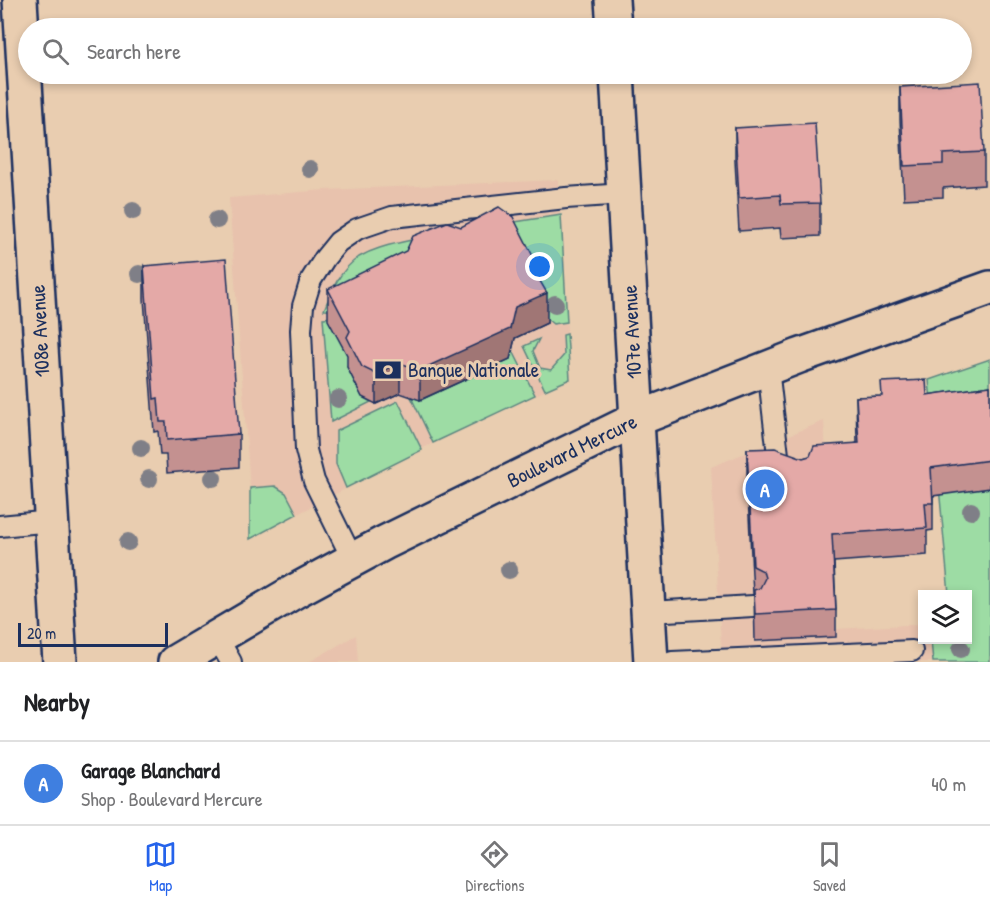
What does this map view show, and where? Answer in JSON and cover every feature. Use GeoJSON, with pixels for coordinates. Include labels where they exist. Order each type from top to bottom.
{"type":"FeatureCollection","features":[{"type":"Feature","properties":{"kind":"street","name":"108e Avenue"},"geometry":{"type":"LineString","coordinates":[[20,0],[21,18]]}},
{"type":"Feature","properties":{"kind":"street"},"geometry":{"type":"LineString","coordinates":[[612,0],[613,18]]}},
{"type":"Feature","properties":{"kind":"street","name":"108e Avenue"},"geometry":{"type":"LineString","coordinates":[[25,84],[60,662]]}},
{"type":"Feature","properties":{"kind":"street","name":"107e Avenue"},"geometry":{"type":"LineString","coordinates":[[618,84],[651,662]]}},
{"type":"Feature","properties":{"kind":"street","name":"Boulevard Mercure"},"geometry":{"type":"LineString","coordinates":[[175,662],[224,650],[353,560],[475,497],[637,419],[768,368],[990,288]]}},
{"type":"Feature","properties":{"kind":"lane"},"geometry":{"type":"LineString","coordinates":[[353,560],[314,482],[306,450],[301,330],[303,306],[311,280],[325,258],[338,242],[357,230],[392,217],[624,194]]}},
{"type":"Feature","properties":{"kind":"lane"},"geometry":{"type":"LineString","coordinates":[[768,368],[779,464],[802,474]]}},
{"type":"Feature","properties":{"kind":"lane"},"geometry":{"type":"LineString","coordinates":[[0,526],[52,521]]}},
{"type":"Feature","properties":{"kind":"lane"},"geometry":{"type":"LineString","coordinates":[[649,612],[753,606]]}},
{"type":"Feature","properties":{"kind":"lane"},"geometry":{"type":"LineString","coordinates":[[672,662],[912,651]]}},
{"type":"Feature","properties":{"kind":"shaded area"},"geometry":{"type":"Polygon","coordinates":[[[558,180],[570,379],[433,443],[250,539],[250,488],[229,198],[324,190],[558,180]]]}},
{"type":"Feature","properties":{"kind":"shaded area"},"geometry":{"type":"Polygon","coordinates":[[[990,359],[990,662],[722,662],[711,467],[824,421],[836,629],[918,624],[918,644],[972,644],[972,590],[949,590],[929,380],[990,359]]]}},
{"type":"Feature","properties":{"kind":"shaded area"},"geometry":{"type":"Polygon","coordinates":[[[356,635],[358,662],[309,662],[356,635]]]}},
{"type":"Feature","properties":{"kind":"green space"},"geometry":{"type":"Polygon","coordinates":[[[561,215],[567,322],[553,324],[542,315],[324,310],[342,274],[352,262],[370,251],[445,233],[561,215]]]}},
{"type":"Feature","properties":{"kind":"green space"},"geometry":{"type":"Polygon","coordinates":[[[336,317],[350,361],[347,367],[362,397],[371,402],[331,422],[323,318],[336,317]]]}},
{"type":"Feature","properties":{"kind":"green space"},"geometry":{"type":"Polygon","coordinates":[[[567,334],[570,379],[545,390],[524,346],[539,339],[533,351],[540,368],[551,370],[564,355],[563,335],[567,334]]]}},
{"type":"Feature","properties":{"kind":"green space"},"geometry":{"type":"Polygon","coordinates":[[[512,349],[535,395],[433,443],[411,397],[421,400],[509,359],[512,349]]]}},
{"type":"Feature","properties":{"kind":"green space"},"geometry":{"type":"Polygon","coordinates":[[[990,359],[990,662],[933,662],[931,644],[972,644],[972,590],[949,590],[929,380],[990,359]]]}},
{"type":"Feature","properties":{"kind":"green space"},"geometry":{"type":"Polygon","coordinates":[[[398,401],[422,450],[346,488],[336,464],[336,431],[398,401]]]}},
{"type":"Feature","properties":{"kind":"green space"},"geometry":{"type":"Polygon","coordinates":[[[275,486],[286,493],[297,514],[250,539],[250,488],[275,486]]]}},
{"type":"Feature","properties":{"kind":"building"},"geometry":{"type":"Polygon","coordinates":[[[980,82],[984,152],[943,154],[943,164],[904,166],[900,87],[980,82]]]}},
{"type":"Feature","properties":{"kind":"building"},"geometry":{"type":"Polygon","coordinates":[[[815,123],[820,203],[781,204],[780,195],[739,198],[735,128],[815,123]]]}},
{"type":"Feature","properties":{"kind":"building"},"geometry":{"type":"Polygon","coordinates":[[[499,207],[513,217],[540,270],[537,276],[547,293],[515,307],[510,329],[420,370],[400,363],[376,374],[362,367],[347,337],[350,331],[328,289],[406,251],[413,236],[447,222],[461,227],[499,207]]]}},
{"type":"Feature","properties":{"kind":"building"},"geometry":{"type":"Polygon","coordinates":[[[226,259],[239,434],[167,440],[166,422],[160,422],[158,398],[154,399],[144,266],[226,259]]]}},
{"type":"Feature","properties":{"kind":"building"},"geometry":{"type":"Polygon","coordinates":[[[926,380],[927,395],[990,386],[990,460],[931,468],[933,503],[925,503],[927,528],[832,534],[836,610],[755,614],[754,590],[760,588],[765,578],[763,571],[753,566],[747,449],[775,448],[803,458],[810,456],[814,446],[859,443],[856,397],[882,396],[881,382],[926,380]]]}},
{"type":"Feature","properties":{"kind":"place","name":"Banque Nationale"},"geometry":{"type":"Point","coordinates":[388,370]}},
{"type":"Feature","properties":{"kind":"place","name":"Garage Blanchard"},"geometry":{"type":"Point","coordinates":[765,489]}}]}
